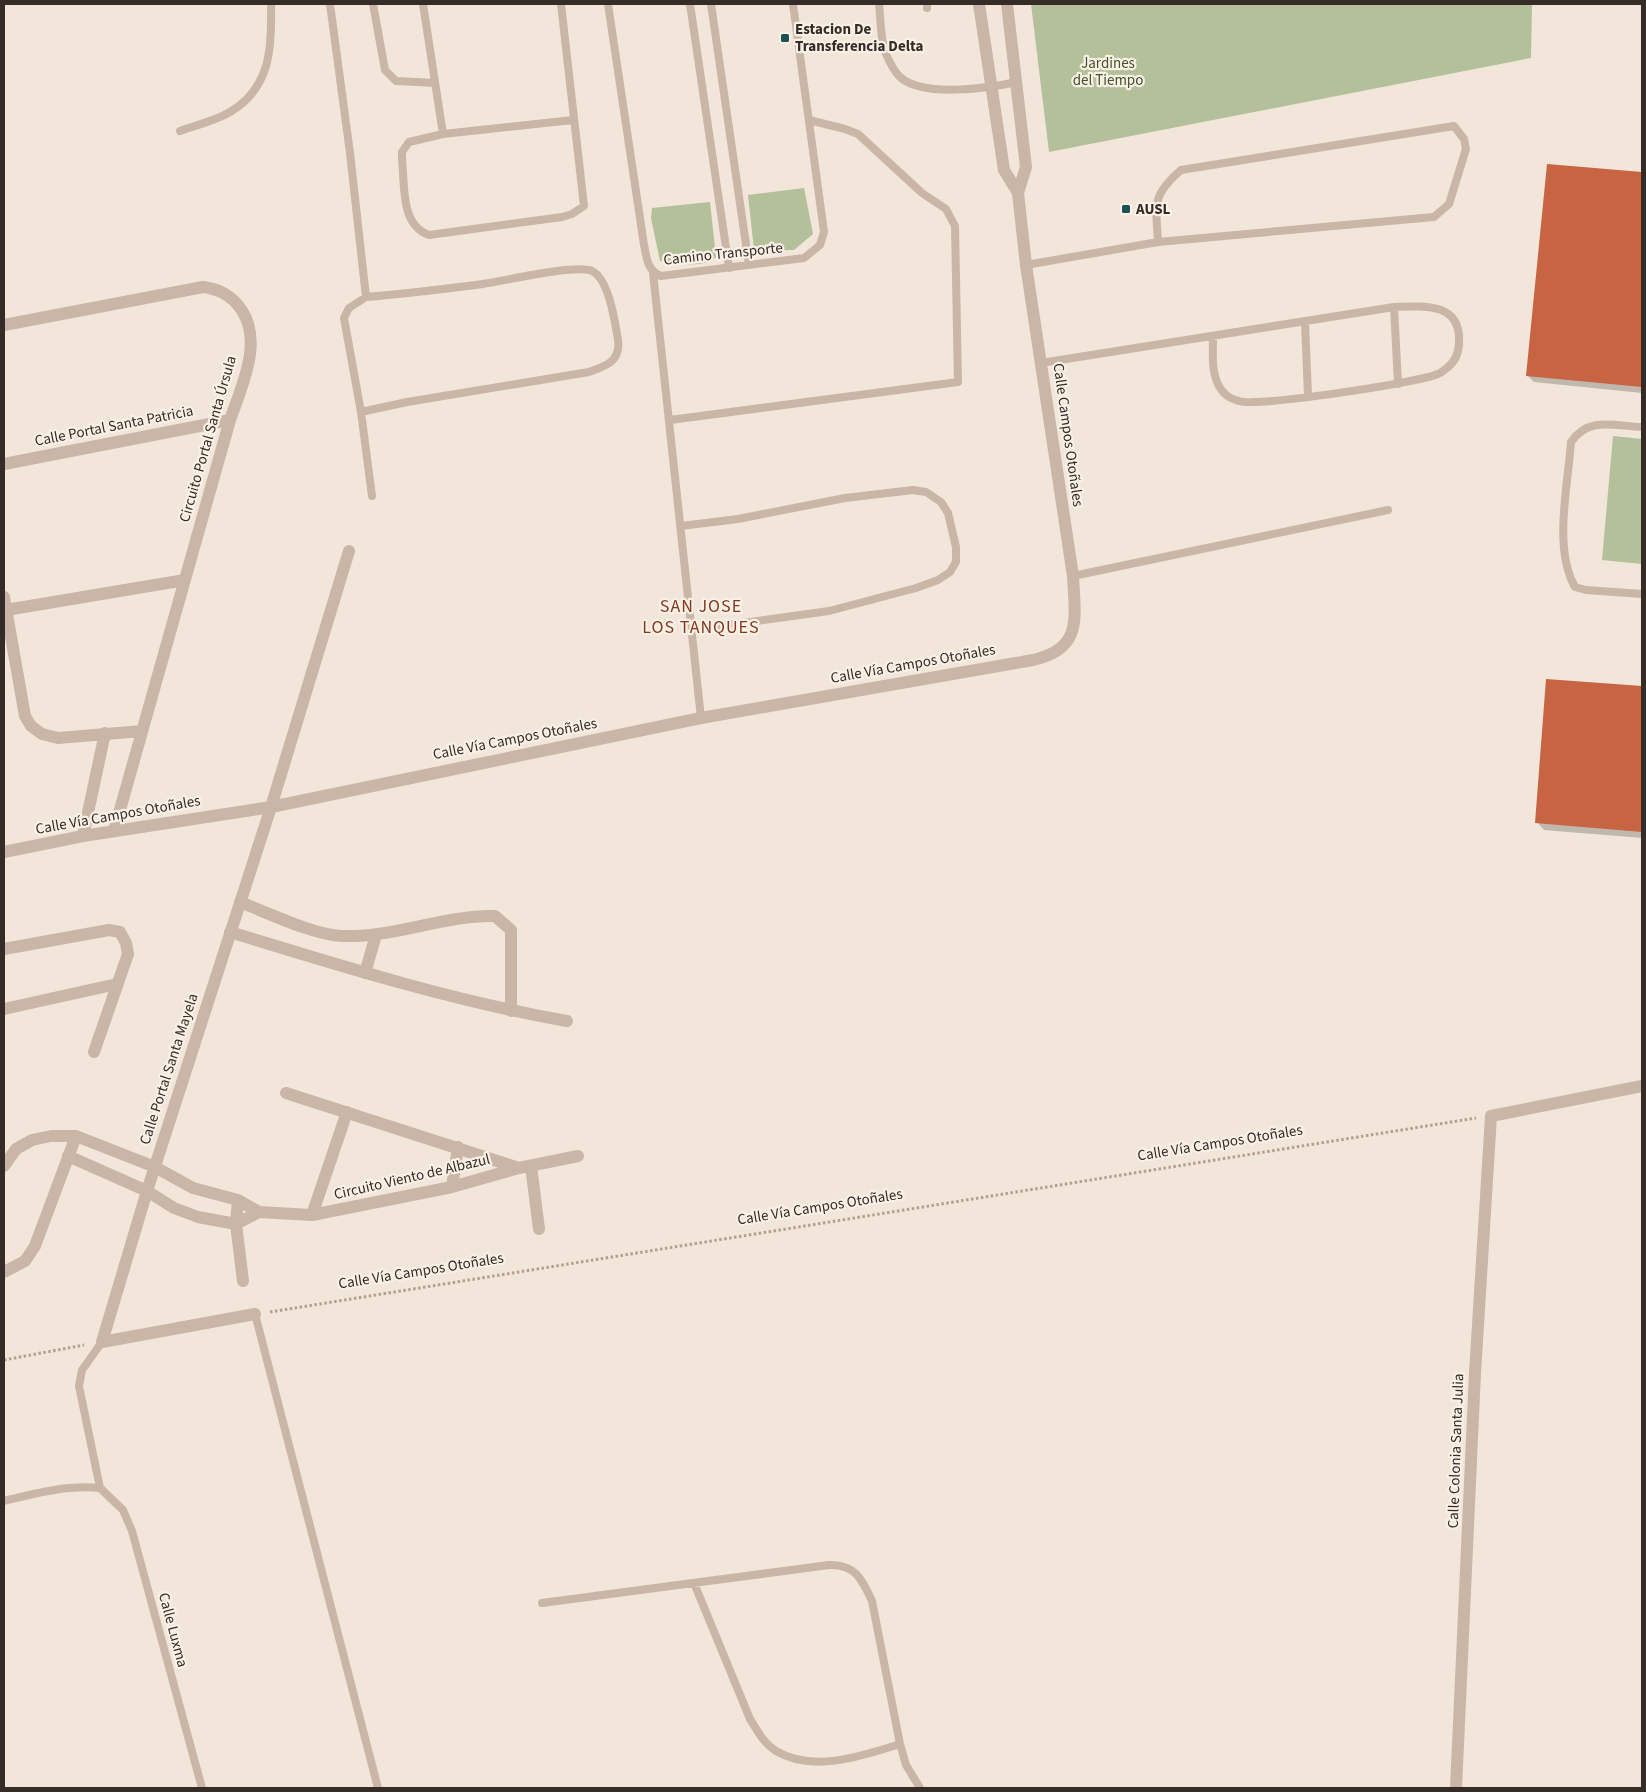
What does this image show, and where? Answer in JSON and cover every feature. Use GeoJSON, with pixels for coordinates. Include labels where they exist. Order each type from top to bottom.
{"type":"FeatureCollection","features":[{"type":"Feature","properties":{"kind":"street","name":"Calle Campos Otoñales"},"geometry":{"type":"LineString","coordinates":[[979,4],[1004,170],[1018,193]]}},
{"type":"Feature","properties":{"kind":"street","name":"Calle Campos Otoñales"},"geometry":{"type":"LineString","coordinates":[[1007,4],[1018,82],[1026,167],[1018,193],[1026,265],[1073,576],[1075,612],[1072,632],[1066,644],[1057,653],[1033,660]]}},
{"type":"Feature","properties":{"kind":"street","name":"Circuito Portal Santa Úrsula"},"geometry":{"type":"LineString","coordinates":[[4,325],[203,287],[223,292],[241,308],[251,334],[247,370],[230,420],[114,832]]}},
{"type":"Feature","properties":{"kind":"street","name":"Calle Portal Santa Patricia"},"geometry":{"type":"LineString","coordinates":[[4,464],[230,420]]}},
{"type":"Feature","properties":{"kind":"street","name":"Calle Portal Santa Mayela"},"geometry":{"type":"LineString","coordinates":[[102,1342],[147,1191],[271,807],[349,551]]}},
{"type":"Feature","properties":{"kind":"street"},"geometry":{"type":"LineString","coordinates":[[6,610],[184,580]]}},
{"type":"Feature","properties":{"kind":"street"},"geometry":{"type":"LineString","coordinates":[[4,597],[25,716],[31,726],[42,734],[58,738],[105,732],[142,731]]}},
{"type":"Feature","properties":{"kind":"street","name":"Calle Vía Campos Otoñales"},"geometry":{"type":"LineString","coordinates":[[4,852],[83,836],[271,807],[700,718],[1033,660]]}},
{"type":"Feature","properties":{"kind":"street"},"geometry":{"type":"LineString","coordinates":[[83,836],[105,732]]}},
{"type":"Feature","properties":{"kind":"street"},"geometry":{"type":"LineString","coordinates":[[240,902],[309,928],[340,936],[376,935],[444,920],[495,916],[511,930],[511,1011]]}},
{"type":"Feature","properties":{"kind":"street"},"geometry":{"type":"LineString","coordinates":[[4,949],[109,930],[120,932],[126,943],[128,954],[94,1052]]}},
{"type":"Feature","properties":{"kind":"street"},"geometry":{"type":"LineString","coordinates":[[230,932],[364,972],[511,1011],[567,1021]]}},
{"type":"Feature","properties":{"kind":"street"},"geometry":{"type":"LineString","coordinates":[[364,972],[376,935]]}},
{"type":"Feature","properties":{"kind":"street"},"geometry":{"type":"LineString","coordinates":[[4,1009],[117,984]]}},
{"type":"Feature","properties":{"kind":"street"},"geometry":{"type":"LineString","coordinates":[[1491,1116],[1642,1086]]}},
{"type":"Feature","properties":{"kind":"street","name":"Circuito Viento de Albazul"},"geometry":{"type":"LineString","coordinates":[[286,1093],[525,1167]]}},
{"type":"Feature","properties":{"kind":"street","name":"Circuito Viento de Albazul"},"geometry":{"type":"LineString","coordinates":[[312,1216],[347,1112]]}},
{"type":"Feature","properties":{"kind":"street","name":"Calle Colonia Santa Julia"},"geometry":{"type":"LineString","coordinates":[[1456,1788],[1459,1756],[1475,1372],[1491,1116]]}},
{"type":"Feature","properties":{"kind":"street"},"geometry":{"type":"LineString","coordinates":[[4,1166],[16,1149],[32,1140],[51,1136],[76,1136],[35,1246],[25,1261],[4,1272]]}},
{"type":"Feature","properties":{"kind":"street","name":"Circuito Viento de Albazul"},"geometry":{"type":"LineString","coordinates":[[76,1136],[155,1166],[193,1188],[238,1200],[259,1212],[312,1216],[452,1187],[525,1167],[578,1156]]}},
{"type":"Feature","properties":{"kind":"street"},"geometry":{"type":"LineString","coordinates":[[452,1187],[458,1147]]}},
{"type":"Feature","properties":{"kind":"street"},"geometry":{"type":"LineString","coordinates":[[68,1156],[147,1191],[174,1208],[198,1217],[236,1224],[259,1212]]}},
{"type":"Feature","properties":{"kind":"street"},"geometry":{"type":"LineString","coordinates":[[525,1167],[539,1229]]}},
{"type":"Feature","properties":{"kind":"street"},"geometry":{"type":"LineString","coordinates":[[238,1200],[236,1224],[243,1282]]}},
{"type":"Feature","properties":{"kind":"street"},"geometry":{"type":"LineString","coordinates":[[102,1342],[255,1314]]}},
{"type":"Feature","properties":{"kind":"lane"},"geometry":{"type":"LineString","coordinates":[[180,131],[229,113],[248,100],[262,81],[270,52],[271,4]]}},
{"type":"Feature","properties":{"kind":"lane"},"geometry":{"type":"LineString","coordinates":[[330,4],[366,297]]}},
{"type":"Feature","properties":{"kind":"lane"},"geometry":{"type":"LineString","coordinates":[[372,4],[385,70],[391,78],[396,81],[435,83]]}},
{"type":"Feature","properties":{"kind":"lane"},"geometry":{"type":"LineString","coordinates":[[423,4],[442,134]]}},
{"type":"Feature","properties":{"kind":"lane"},"geometry":{"type":"LineString","coordinates":[[561,4],[573,120],[584,201],[580,209],[562,217],[429,235],[419,231],[413,225],[408,214],[402,152],[409,142],[442,134],[573,120]]}},
{"type":"Feature","properties":{"kind":"lane","name":"Camino Transporte"},"geometry":{"type":"LineString","coordinates":[[608,4],[644,245],[648,264],[653,273],[660,276],[804,258],[820,245],[824,232],[793,4]]}},
{"type":"Feature","properties":{"kind":"lane"},"geometry":{"type":"LineString","coordinates":[[690,4],[728,268]]}},
{"type":"Feature","properties":{"kind":"lane"},"geometry":{"type":"LineString","coordinates":[[711,4],[749,265]]}},
{"type":"Feature","properties":{"kind":"lane"},"geometry":{"type":"LineString","coordinates":[[879,4],[885,52],[900,77],[927,88],[991,87],[1018,82]]}},
{"type":"Feature","properties":{"kind":"lane"},"geometry":{"type":"LineString","coordinates":[[670,420],[958,382],[955,226],[946,209],[917,189],[858,134],[845,128],[809,120]]}},
{"type":"Feature","properties":{"kind":"lane"},"geometry":{"type":"LineString","coordinates":[[1026,265],[1158,242],[1434,217],[1449,204],[1466,149],[1464,139],[1454,126],[1181,170],[1164,185],[1156,203],[1158,242]]}},
{"type":"Feature","properties":{"kind":"lane"},"geometry":{"type":"LineString","coordinates":[[361,412],[407,402],[589,372],[612,363],[618,352],[618,344],[606,287],[598,275],[582,268],[485,284],[366,297],[349,308],[344,318],[361,412],[372,496]]}},
{"type":"Feature","properties":{"kind":"lane"},"geometry":{"type":"LineString","coordinates":[[653,273],[700,718]]}},
{"type":"Feature","properties":{"kind":"lane"},"geometry":{"type":"LineString","coordinates":[[1041,363],[1394,307],[1444,311],[1451,315],[1456,322],[1459,338],[1458,353],[1453,363],[1438,374],[1398,384],[1246,402],[1238,401],[1226,394],[1218,384],[1213,371],[1213,336]]}},
{"type":"Feature","properties":{"kind":"lane"},"geometry":{"type":"LineString","coordinates":[[1394,307],[1398,384]]}},
{"type":"Feature","properties":{"kind":"lane"},"geometry":{"type":"LineString","coordinates":[[1305,322],[1308,396]]}},
{"type":"Feature","properties":{"kind":"lane"},"geometry":{"type":"LineString","coordinates":[[1642,427],[1596,425],[1586,427],[1571,442],[1563,543],[1568,573],[1575,586],[1586,590],[1642,594]]}},
{"type":"Feature","properties":{"kind":"lane"},"geometry":{"type":"LineString","coordinates":[[681,526],[738,519],[845,498],[913,490],[926,492],[941,502],[948,513],[956,547],[956,562],[950,572],[938,580],[916,588],[829,611],[692,630]]}},
{"type":"Feature","properties":{"kind":"lane"},"geometry":{"type":"LineString","coordinates":[[1073,576],[1388,510]]}},
{"type":"Feature","properties":{"kind":"lane"},"geometry":{"type":"LineString","coordinates":[[255,1314],[378,1788]]}},
{"type":"Feature","properties":{"kind":"lane"},"geometry":{"type":"LineString","coordinates":[[4,1501],[57,1488],[100,1488],[80,1386],[82,1370],[102,1342]]}},
{"type":"Feature","properties":{"kind":"lane","name":"Calle Luxma"},"geometry":{"type":"LineString","coordinates":[[100,1488],[122,1510],[132,1531],[202,1788]]}},
{"type":"Feature","properties":{"kind":"lane"},"geometry":{"type":"LineString","coordinates":[[542,1604],[841,1564],[851,1569],[866,1587],[872,1601],[900,1744],[906,1765],[920,1788]]}},
{"type":"Feature","properties":{"kind":"lane"},"geometry":{"type":"LineString","coordinates":[[694,1583],[744,1706],[761,1736],[775,1751],[794,1760],[842,1760],[900,1744]]}},
{"type":"Feature","properties":{"kind":"path","name":"Calle Vía Campos Otoñales"},"geometry":{"type":"LineString","coordinates":[[255,1314],[1491,1116]]}},
{"type":"Feature","properties":{"kind":"path"},"geometry":{"type":"LineString","coordinates":[[4,1360],[102,1342]]}},
{"type":"Feature","properties":{"kind":"green space","name":"Jardines del Tiempo"},"geometry":{"type":"Polygon","coordinates":[[[1031,4],[1532,4],[1531,58],[1049,152],[1031,4]]]}},
{"type":"Feature","properties":{"kind":"green space"},"geometry":{"type":"Polygon","coordinates":[[[804,188],[813,234],[794,250],[754,250],[748,195],[804,188]]]}},
{"type":"Feature","properties":{"kind":"green space"},"geometry":{"type":"Polygon","coordinates":[[[710,202],[716,257],[710,261],[697,264],[660,261],[651,218],[652,208],[710,202]]]}},
{"type":"Feature","properties":{"kind":"green space"},"geometry":{"type":"Polygon","coordinates":[[[1613,436],[1642,439],[1642,564],[1602,560],[1613,436]]]}},
{"type":"Feature","properties":{"kind":"building"},"geometry":{"type":"Polygon","coordinates":[[[1547,164],[1642,172],[1642,387],[1526,376],[1547,164]]]}},
{"type":"Feature","properties":{"kind":"building"},"geometry":{"type":"Polygon","coordinates":[[[1546,679],[1642,686],[1642,832],[1535,823],[1546,679]]]}},
{"type":"Feature","properties":{"kind":"place","name":"Estacion De Transferencia Delta"},"geometry":{"type":"Point","coordinates":[785,38]}},
{"type":"Feature","properties":{"kind":"place","name":"AUSL"},"geometry":{"type":"Point","coordinates":[1126,209]}},
{"type":"Feature","properties":{"kind":"district","name":"SAN JOSE LOS TANQUES"},"geometry":{"type":"Point","coordinates":[701,616]}}]}
